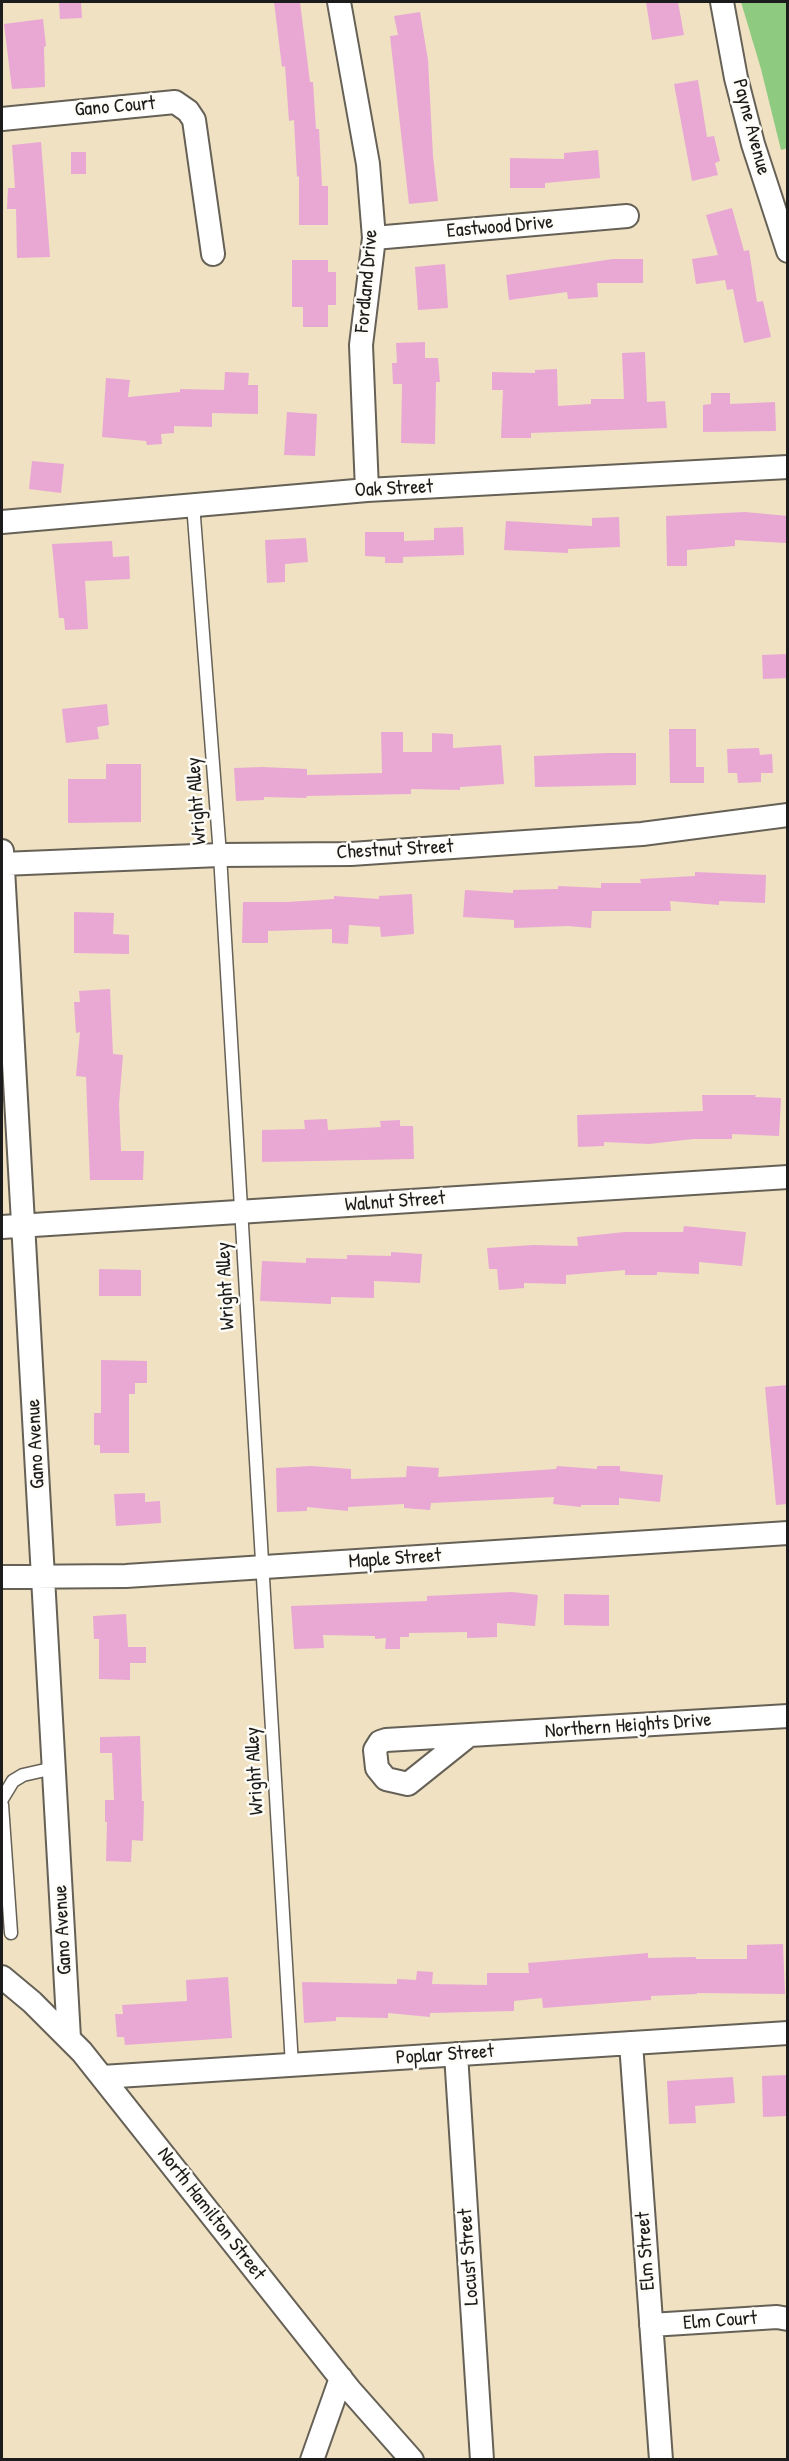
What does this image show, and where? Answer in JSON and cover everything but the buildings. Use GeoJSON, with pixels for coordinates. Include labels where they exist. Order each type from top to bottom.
{"type":"FeatureCollection","features":[{"type":"Feature","properties":{"kind":"street","name":"Fordland Drive"},"geometry":{"type":"LineString","coordinates":[[339,2],[368,164],[374,238],[361,345],[367,490]]}},
{"type":"Feature","properties":{"kind":"street","name":"Payne Avenue"},"geometry":{"type":"LineString","coordinates":[[722,2],[736,78],[753,144],[788,251]]}},
{"type":"Feature","properties":{"kind":"street","name":"Gano Court"},"geometry":{"type":"LineString","coordinates":[[2,119],[174,102],[188,111],[194,120],[213,254]]}},
{"type":"Feature","properties":{"kind":"street","name":"Eastwood Drive"},"geometry":{"type":"LineString","coordinates":[[374,238],[627,216]]}},
{"type":"Feature","properties":{"kind":"street","name":"Oak Street"},"geometry":{"type":"LineString","coordinates":[[2,522],[367,490],[788,467]]}},
{"type":"Feature","properties":{"kind":"street","name":"Chestnut Street"},"geometry":{"type":"LineString","coordinates":[[2,864],[220,855],[351,854],[630,835],[788,815]]}},
{"type":"Feature","properties":{"kind":"street","name":"Gano Avenue"},"geometry":{"type":"LineString","coordinates":[[2,851],[12,1226],[44,1578],[69,2038]]}},
{"type":"Feature","properties":{"kind":"street","name":"Walnut Street"},"geometry":{"type":"LineString","coordinates":[[12,1226],[788,1177]]}},
{"type":"Feature","properties":{"kind":"street","name":"Maple Street"},"geometry":{"type":"LineString","coordinates":[[2,1577],[44,1578],[262,1568],[788,1533]]}},
{"type":"Feature","properties":{"kind":"street","name":"Northern Heights Drive"},"geometry":{"type":"LineString","coordinates":[[468,1736],[788,1716]]}},
{"type":"Feature","properties":{"kind":"street","name":"North Hamilton Street"},"geometry":{"type":"LineString","coordinates":[[2,1977],[69,2038],[341,2378],[412,2460]]}},
{"type":"Feature","properties":{"kind":"street","name":"Poplar Street"},"geometry":{"type":"LineString","coordinates":[[102,2077],[788,2033]]}},
{"type":"Feature","properties":{"kind":"street","name":"Elm Street"},"geometry":{"type":"LineString","coordinates":[[631,2043],[661,2460]]}},
{"type":"Feature","properties":{"kind":"street","name":"Locust Street"},"geometry":{"type":"LineString","coordinates":[[456,2054],[482,2460]]}},
{"type":"Feature","properties":{"kind":"street","name":"Elm Court"},"geometry":{"type":"LineString","coordinates":[[651,2325],[777,2317],[788,2319]]}},
{"type":"Feature","properties":{"kind":"street"},"geometry":{"type":"LineString","coordinates":[[312,2460],[341,2378]]}},
{"type":"Feature","properties":{"kind":"lane","name":"Wright Alley"},"geometry":{"type":"LineString","coordinates":[[194,504],[220,855],[292,2065]]}},
{"type":"Feature","properties":{"kind":"lane"},"geometry":{"type":"LineString","coordinates":[[2,1799],[13,1781],[24,1775],[54,1768]]}},
{"type":"Feature","properties":{"kind":"lane"},"geometry":{"type":"LineString","coordinates":[[2,1805],[11,1933]]}},
{"type":"Feature","properties":{"kind":"green space"},"geometry":{"type":"Polygon","coordinates":[[[741,2],[787,2],[788,148],[781,150],[761,69],[741,2]]]}}]}
